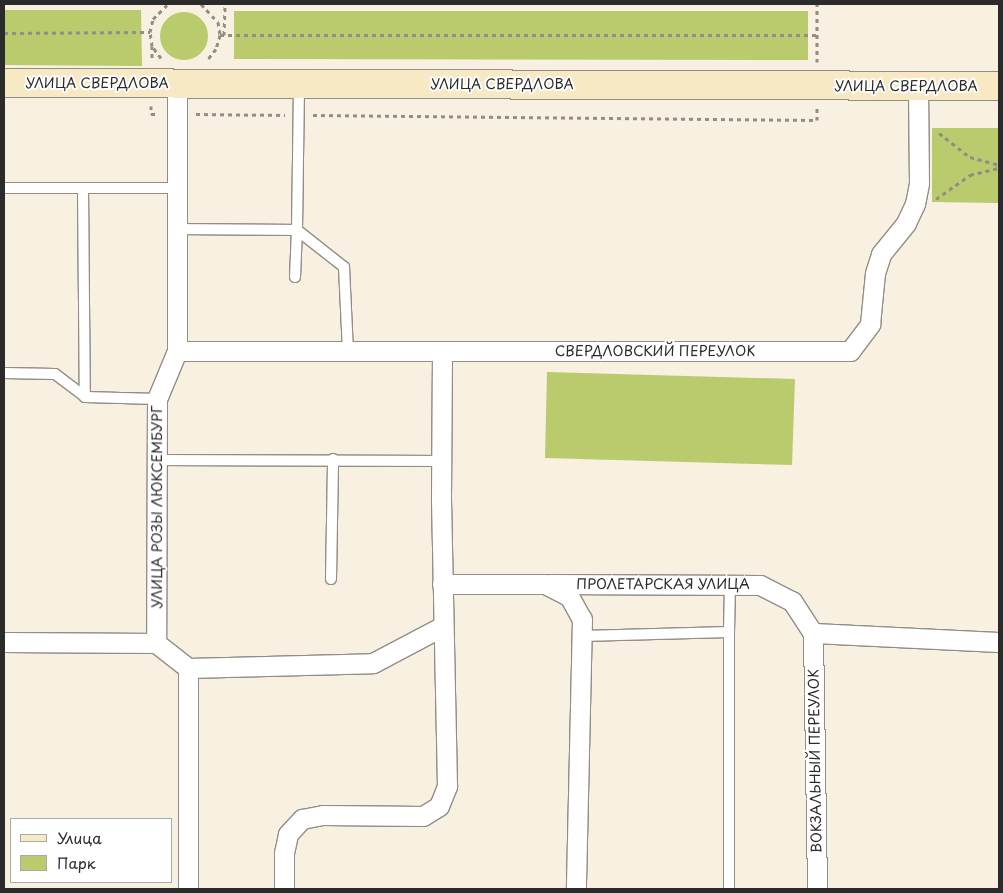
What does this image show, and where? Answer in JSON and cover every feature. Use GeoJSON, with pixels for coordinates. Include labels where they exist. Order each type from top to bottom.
{"type":"FeatureCollection","features":[{"type":"Feature","properties":{"kind":"main road","name":"УЛИЦА СВЕРДЛОВА"},"geometry":{"type":"LineString","coordinates":[[4,83],[171,72],[298,84],[999,86]]}},
{"type":"Feature","properties":{"kind":"street","name":"УЛИЦА РОЗЫ ЛЮКСЕМБУРГ"},"geometry":{"type":"LineString","coordinates":[[156,643],[157,399],[177,351],[178,188],[171,72]]}},
{"type":"Feature","properties":{"kind":"street","name":"СВЕРДЛОВСКИЙ ПЕРЕУЛОК"},"geometry":{"type":"LineString","coordinates":[[177,351],[850,351],[870,324],[875,273],[881,254],[906,223],[915,204],[919,183],[918,86]]}},
{"type":"Feature","properties":{"kind":"street"},"geometry":{"type":"LineString","coordinates":[[284,889],[284,853],[288,834],[302,819],[323,814],[423,816],[439,806],[447,786],[442,584],[442,351]]}},
{"type":"Feature","properties":{"kind":"street","name":"ПРОЛЕТАРСКАЯ УЛИЦА"},"geometry":{"type":"LineString","coordinates":[[442,584],[760,585],[792,601],[813,633]]}},
{"type":"Feature","properties":{"kind":"street"},"geometry":{"type":"LineString","coordinates":[[545,584],[569,596],[582,619],[576,889]]}},
{"type":"Feature","properties":{"kind":"street"},"geometry":{"type":"LineString","coordinates":[[4,642],[156,643],[188,668],[373,663],[443,626]]}},
{"type":"Feature","properties":{"kind":"street"},"geometry":{"type":"LineString","coordinates":[[813,633],[999,642]]}},
{"type":"Feature","properties":{"kind":"street","name":"ВОКЗАЛЬНЫЙ ПЕРЕУЛОК"},"geometry":{"type":"LineString","coordinates":[[813,633],[818,889]]}},
{"type":"Feature","properties":{"kind":"street"},"geometry":{"type":"LineString","coordinates":[[188,668],[188,889]]}},
{"type":"Feature","properties":{"kind":"lane"},"geometry":{"type":"LineString","coordinates":[[295,277],[298,84]]}},
{"type":"Feature","properties":{"kind":"lane"},"geometry":{"type":"LineString","coordinates":[[4,188],[178,188]]}},
{"type":"Feature","properties":{"kind":"lane"},"geometry":{"type":"LineString","coordinates":[[84,188],[85,397]]}},
{"type":"Feature","properties":{"kind":"lane"},"geometry":{"type":"LineString","coordinates":[[178,229],[297,230],[344,267],[348,351]]}},
{"type":"Feature","properties":{"kind":"lane"},"geometry":{"type":"LineString","coordinates":[[4,374],[55,374],[85,397],[157,399]]}},
{"type":"Feature","properties":{"kind":"lane"},"geometry":{"type":"LineString","coordinates":[[331,578],[333,459]]}},
{"type":"Feature","properties":{"kind":"lane"},"geometry":{"type":"LineString","coordinates":[[157,460],[333,459],[441,461]]}},
{"type":"Feature","properties":{"kind":"lane"},"geometry":{"type":"LineString","coordinates":[[729,889],[730,584]]}},
{"type":"Feature","properties":{"kind":"lane"},"geometry":{"type":"LineString","coordinates":[[582,636],[729,632]]}},
{"type":"Feature","properties":{"kind":"path"},"geometry":{"type":"LineString","coordinates":[[168,4],[153,19],[150,32],[152,46],[171,72]]}},
{"type":"Feature","properties":{"kind":"path"},"geometry":{"type":"LineString","coordinates":[[201,4],[218,22],[220,36],[216,49],[202,63]]}},
{"type":"Feature","properties":{"kind":"path"},"geometry":{"type":"LineString","coordinates":[[224,35],[225,4]]}},
{"type":"Feature","properties":{"kind":"path"},"geometry":{"type":"LineString","coordinates":[[4,33],[150,32]]}},
{"type":"Feature","properties":{"kind":"path"},"geometry":{"type":"LineString","coordinates":[[220,36],[817,35]]}},
{"type":"Feature","properties":{"kind":"path"},"geometry":{"type":"LineString","coordinates":[[932,128],[970,157],[999,167]]}},
{"type":"Feature","properties":{"kind":"path"},"geometry":{"type":"LineString","coordinates":[[932,202],[970,175],[999,167]]}},
{"type":"Feature","properties":{"kind":"green space"},"geometry":{"type":"Polygon","coordinates":[[[4,10],[141,10],[142,66],[4,65],[4,10]]]}},
{"type":"Feature","properties":{"kind":"green space"},"geometry":{"type":"Polygon","coordinates":[[[234,11],[808,11],[808,60],[234,59],[234,11]]]}},
{"type":"Feature","properties":{"kind":"green space"},"geometry":{"type":"Polygon","coordinates":[[[184,12],[193,14],[201,19],[206,27],[208,36],[206,45],[201,53],[193,58],[184,60],[175,58],[167,53],[162,45],[160,36],[162,27],[167,19],[175,14],[184,12]]]}},
{"type":"Feature","properties":{"kind":"green space"},"geometry":{"type":"Polygon","coordinates":[[[932,128],[999,128],[999,203],[932,202],[932,128]]]}},
{"type":"Feature","properties":{"kind":"green space"},"geometry":{"type":"Polygon","coordinates":[[[547,372],[795,379],[792,465],[545,458],[547,372]]]}}]}
